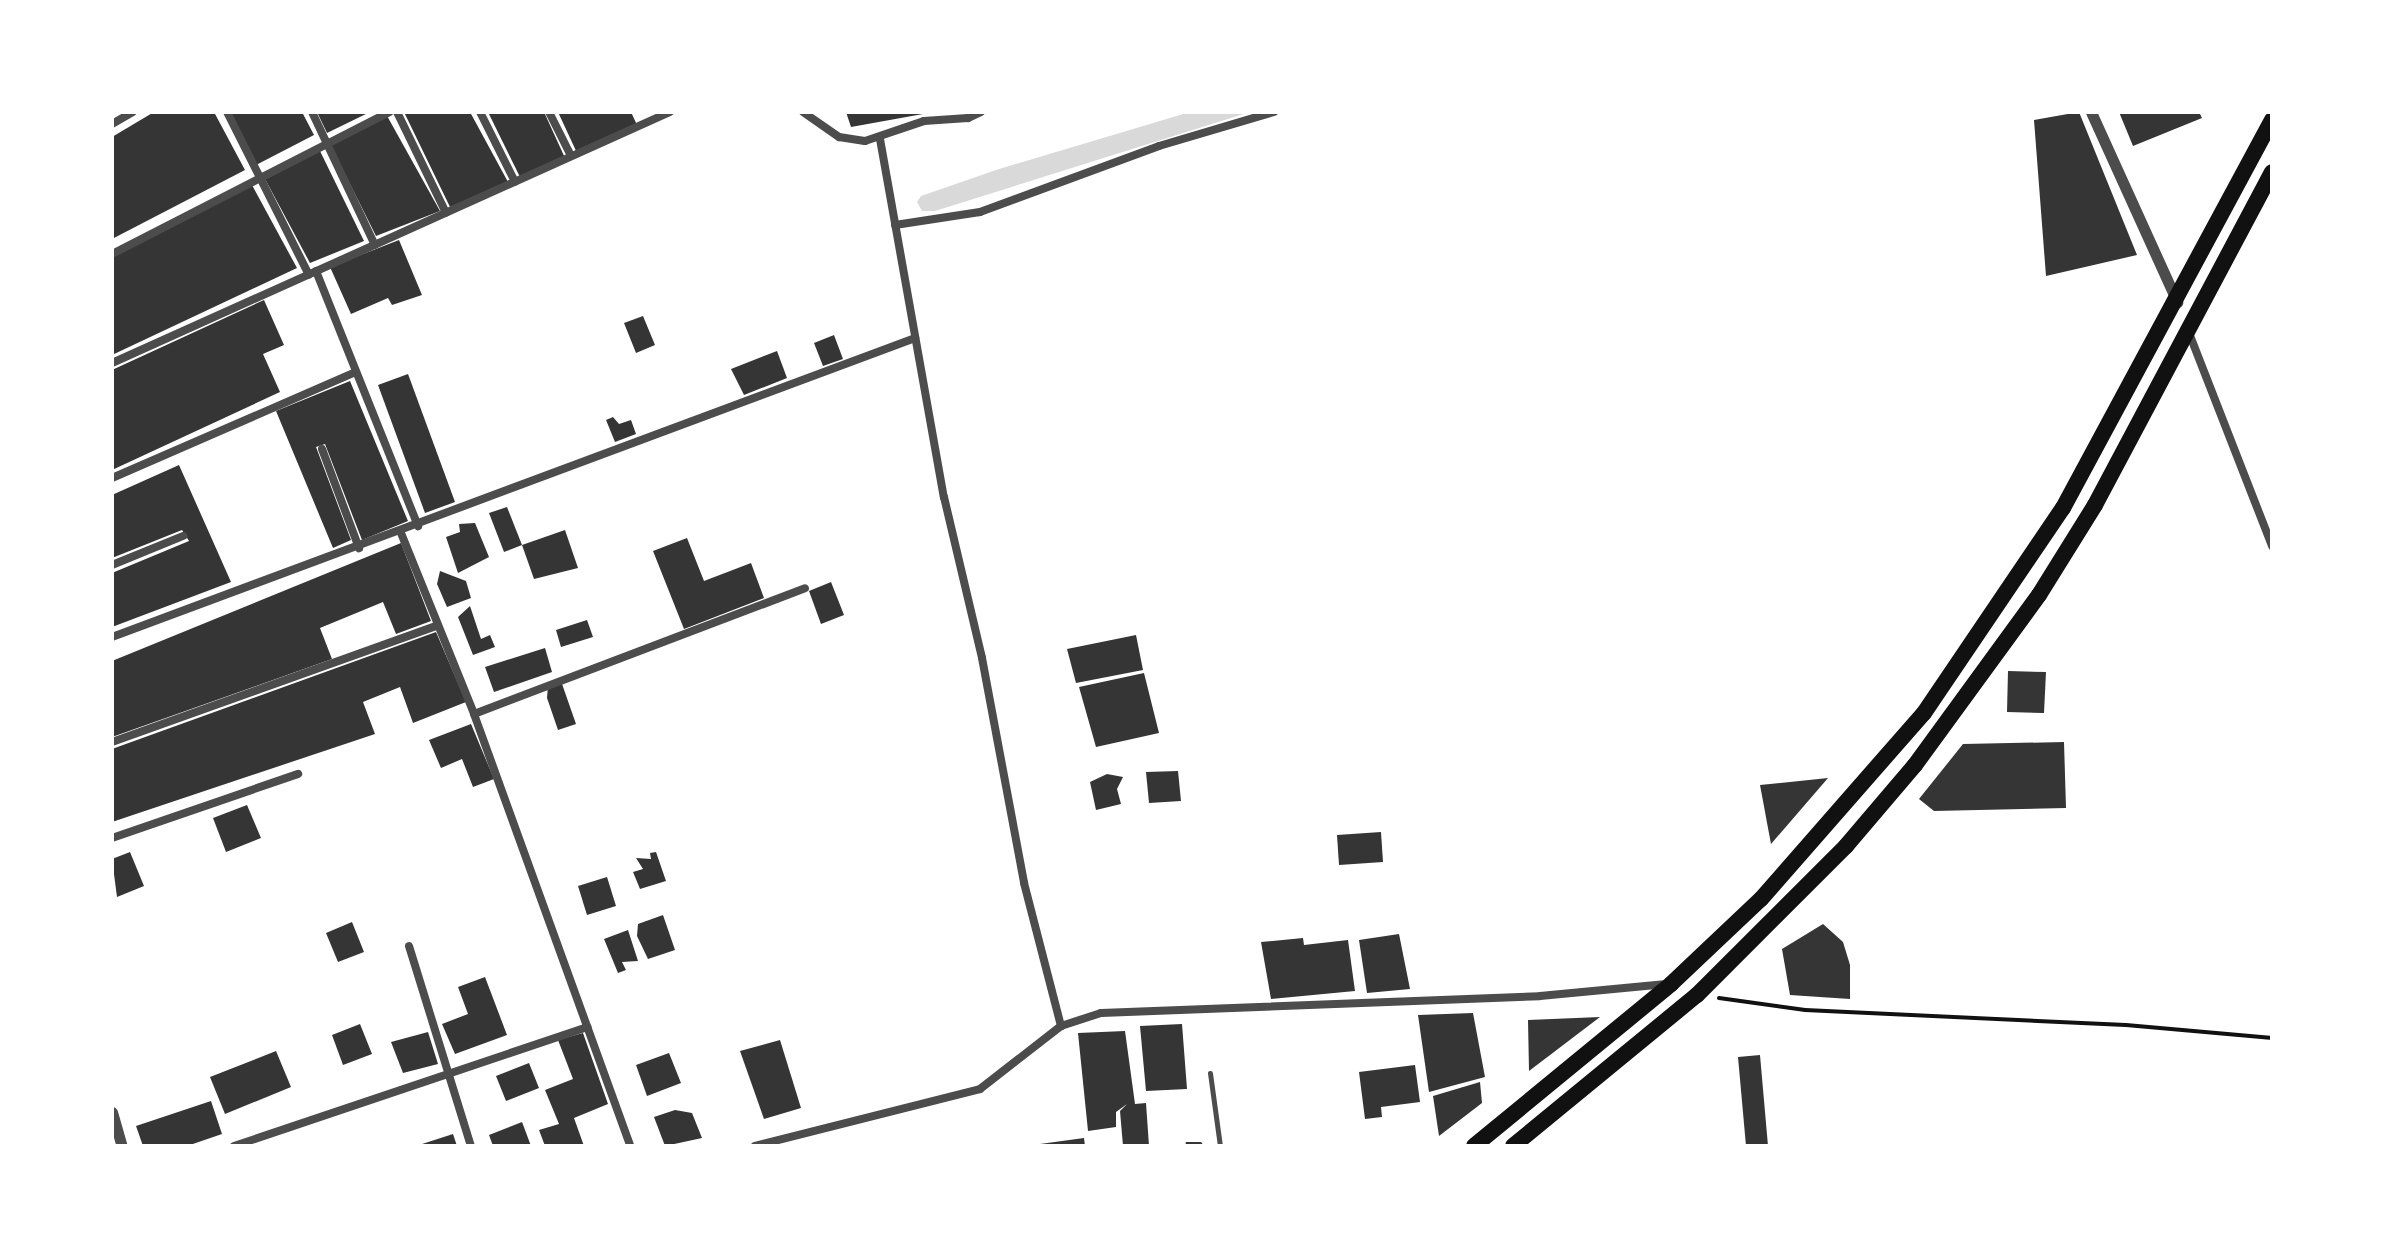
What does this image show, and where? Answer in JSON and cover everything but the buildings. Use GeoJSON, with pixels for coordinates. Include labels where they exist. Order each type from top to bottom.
{"type":"FeatureCollection","features":[{"type":"Feature","properties":{"kind":"highway"},"geometry":{"type":"LineString","coordinates":[[1474,1146],[1671,984],[1761,899],[1924,713],[2063,508],[2177,302],[2272,120]]}},
{"type":"Feature","properties":{"kind":"highway"},"geometry":{"type":"LineString","coordinates":[[1513,1146],[1697,995],[1846,846],[1979,682],[2095,505],[2272,172]]}},
{"type":"Feature","properties":{"kind":"street"},"geometry":{"type":"LineString","coordinates":[[112,124],[133,112]]}},
{"type":"Feature","properties":{"kind":"street"},"geometry":{"type":"LineString","coordinates":[[227,112],[312,273],[418,526]]}},
{"type":"Feature","properties":{"kind":"street"},"geometry":{"type":"LineString","coordinates":[[312,112],[375,245]]}},
{"type":"Feature","properties":{"kind":"street"},"geometry":{"type":"LineString","coordinates":[[112,254],[390,112]]}},
{"type":"Feature","properties":{"kind":"street"},"geometry":{"type":"LineString","coordinates":[[397,112],[446,213]]}},
{"type":"Feature","properties":{"kind":"street"},"geometry":{"type":"LineString","coordinates":[[480,112],[515,182]]}},
{"type":"Feature","properties":{"kind":"street"},"geometry":{"type":"LineString","coordinates":[[549,112],[571,156]]}},
{"type":"Feature","properties":{"kind":"street"},"geometry":{"type":"LineString","coordinates":[[639,112],[644,123]]}},
{"type":"Feature","properties":{"kind":"street"},"geometry":{"type":"LineString","coordinates":[[112,363],[670,112]]}},
{"type":"Feature","properties":{"kind":"street"},"geometry":{"type":"LineString","coordinates":[[803,112],[839,137],[880,139],[924,121],[968,118],[981,112]]}},
{"type":"Feature","properties":{"kind":"street"},"geometry":{"type":"LineString","coordinates":[[895,225],[980,212],[1159,146],[1274,112]]}},
{"type":"Feature","properties":{"kind":"street"},"geometry":{"type":"LineString","coordinates":[[2091,112],[2177,302]]}},
{"type":"Feature","properties":{"kind":"street"},"geometry":{"type":"LineString","coordinates":[[880,139],[915,338],[1024,883],[1061,1026]]}},
{"type":"Feature","properties":{"kind":"street"},"geometry":{"type":"LineString","coordinates":[[2189,333],[2272,546]]}},
{"type":"Feature","properties":{"kind":"street"},"geometry":{"type":"LineString","coordinates":[[112,637],[401,533],[915,338]]}},
{"type":"Feature","properties":{"kind":"street"},"geometry":{"type":"LineString","coordinates":[[112,478],[356,372]]}},
{"type":"Feature","properties":{"kind":"street"},"geometry":{"type":"LineString","coordinates":[[322,449],[359,548]]}},
{"type":"Feature","properties":{"kind":"street"},"geometry":{"type":"LineString","coordinates":[[401,533],[474,714],[630,1146]]}},
{"type":"Feature","properties":{"kind":"street"},"geometry":{"type":"LineString","coordinates":[[112,565],[183,536]]}},
{"type":"Feature","properties":{"kind":"street"},"geometry":{"type":"LineString","coordinates":[[474,714],[805,588]]}},
{"type":"Feature","properties":{"kind":"street"},"geometry":{"type":"LineString","coordinates":[[112,742],[438,625]]}},
{"type":"Feature","properties":{"kind":"street"},"geometry":{"type":"LineString","coordinates":[[112,838],[298,774]]}},
{"type":"Feature","properties":{"kind":"street"},"geometry":{"type":"LineString","coordinates":[[409,946],[471,1146]]}},
{"type":"Feature","properties":{"kind":"street"},"geometry":{"type":"LineString","coordinates":[[755,1146],[980,1089],[1061,1026],[1101,1013],[1540,996],[1671,984]]}},
{"type":"Feature","properties":{"kind":"street"},"geometry":{"type":"LineString","coordinates":[[234,1146],[587,1027]]}},
{"type":"Feature","properties":{"kind":"street"},"geometry":{"type":"LineString","coordinates":[[112,1112],[122,1146]]}},
{"type":"Feature","properties":{"kind":"lane"},"geometry":{"type":"LineString","coordinates":[[1210,1073],[1220,1146]]}},
{"type":"Feature","properties":{"kind":"path"},"geometry":{"type":"LineString","coordinates":[[1697,995],[1805,1010],[2126,1025],[2272,1038]]}},
{"type":"Feature","properties":{"kind":"shaded area"},"geometry":{"type":"Polygon","coordinates":[[[1190,112],[1250,112],[935,211],[922,211],[917,202],[921,196],[999,169],[1190,112]]]}}]}
